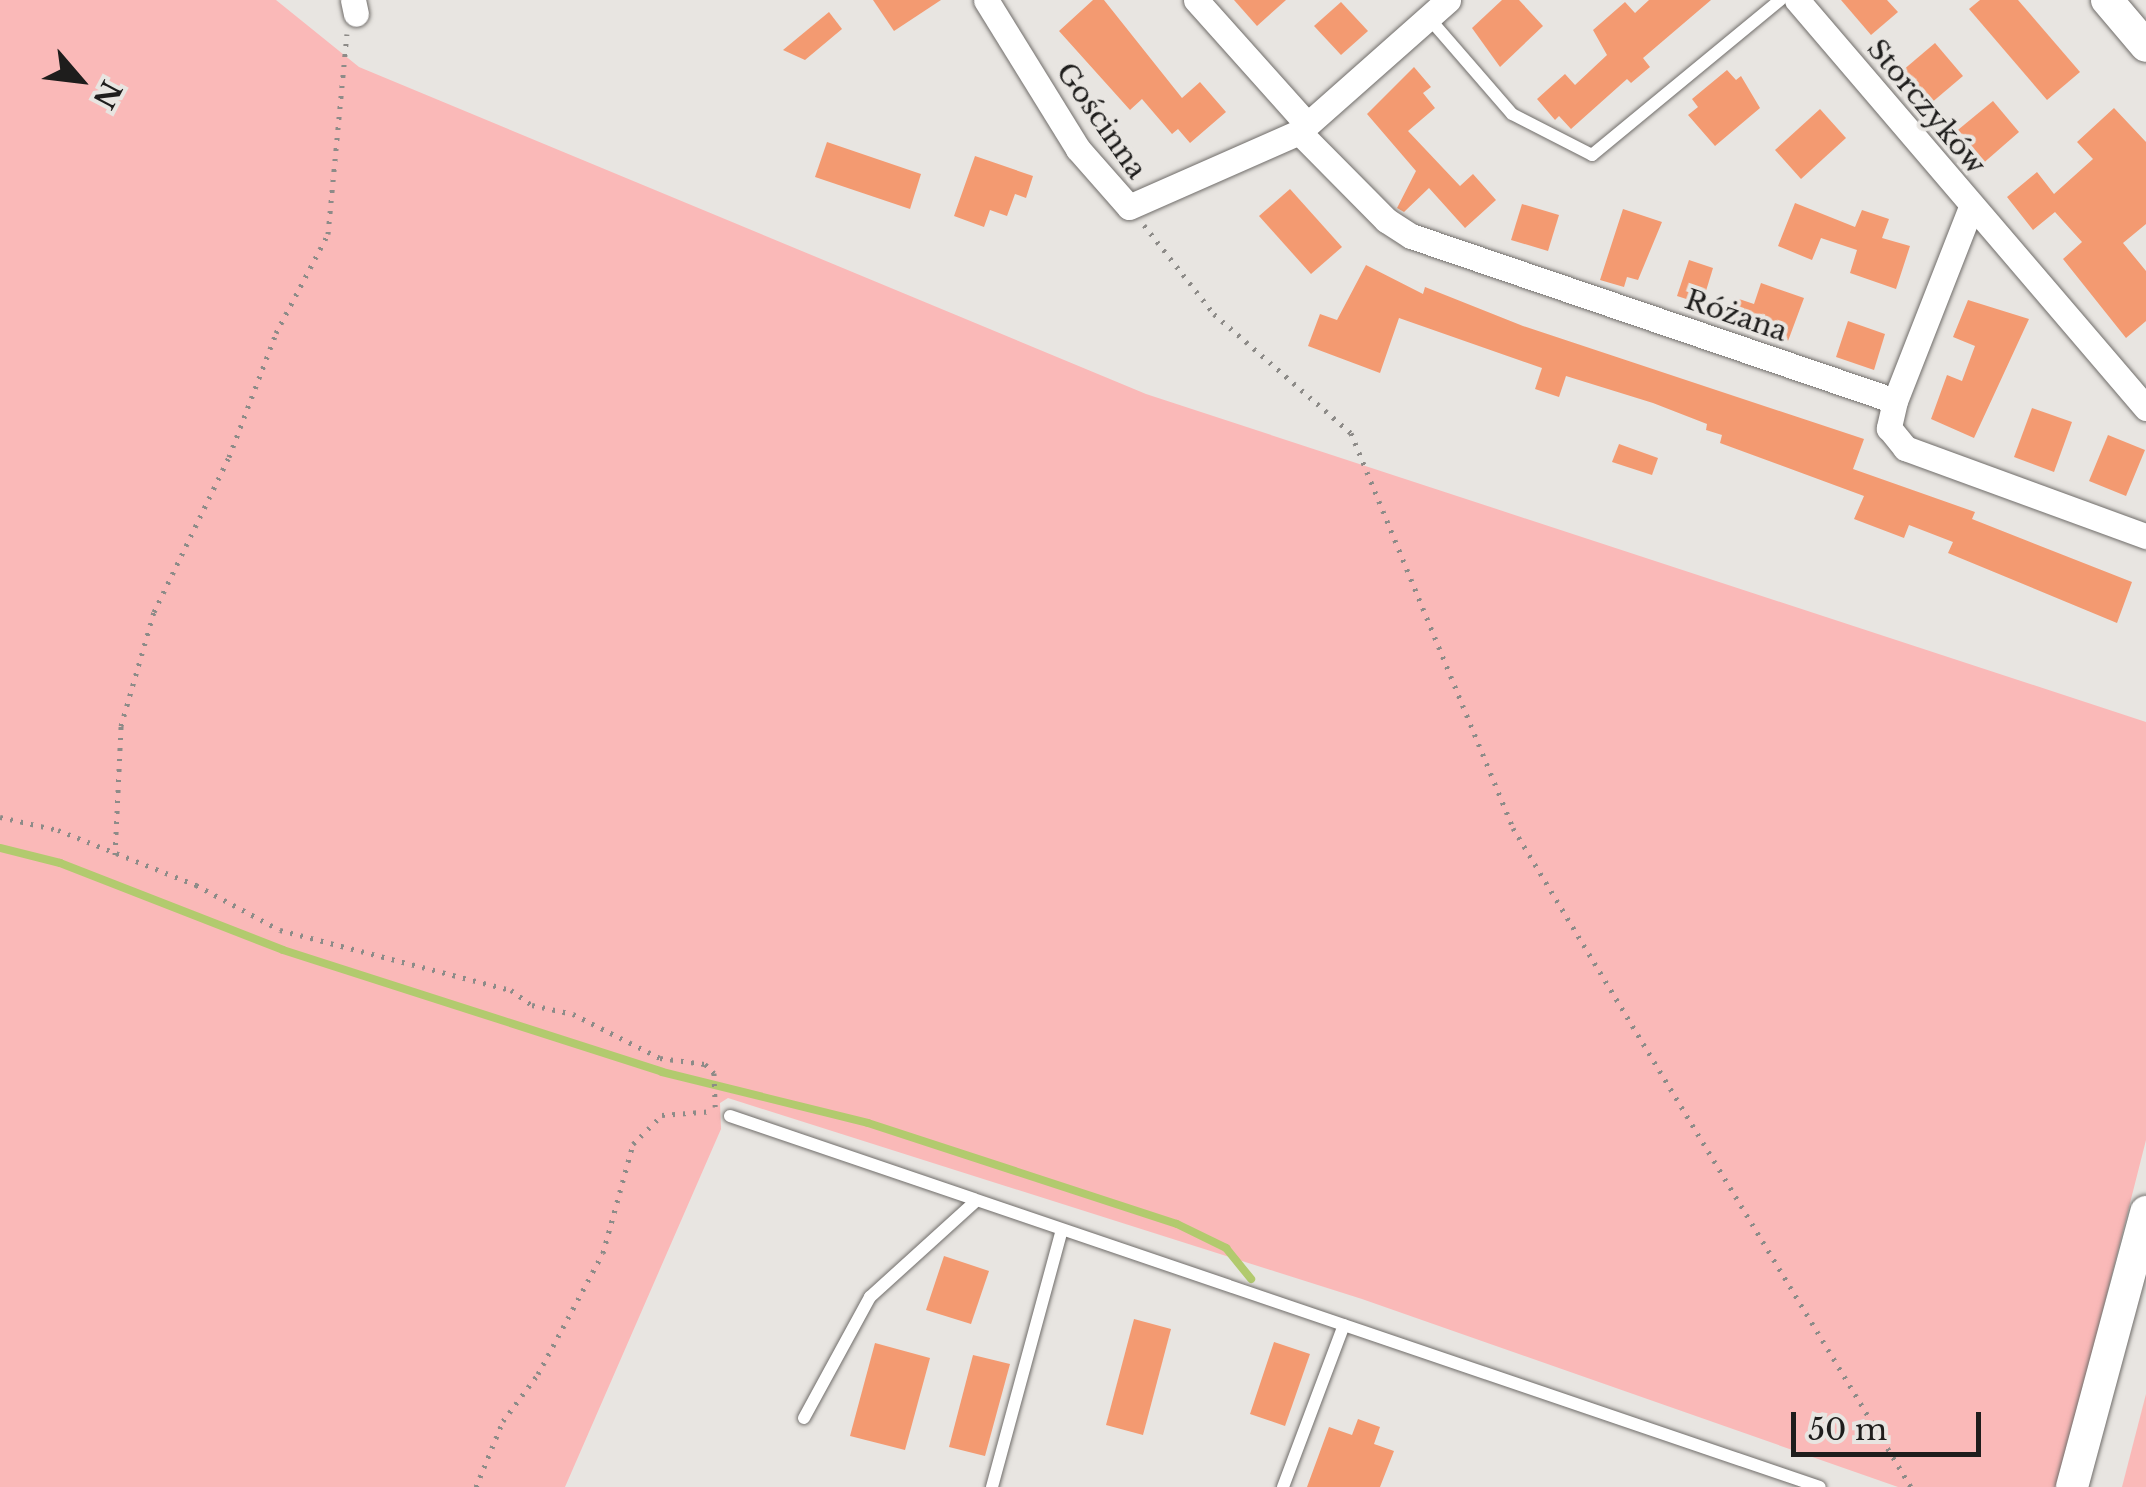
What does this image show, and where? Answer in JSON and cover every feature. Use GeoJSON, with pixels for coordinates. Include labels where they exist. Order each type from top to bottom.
{"type":"FeatureCollection","features":[{"type":"Feature","properties":{"kind":"street","name":"Gościnna"},"geometry":{"type":"LineString","coordinates":[[986,0],[1078,148],[1130,208],[1303,128],[1448,0]]}},
{"type":"Feature","properties":{"kind":"street","name":"Różana"},"geometry":{"type":"LineString","coordinates":[[1196,0],[1386,220],[1411,236],[1894,401]]}},
{"type":"Feature","properties":{"kind":"street","name":"Storczyków"},"geometry":{"type":"LineString","coordinates":[[1797,0],[2146,408]]}},
{"type":"Feature","properties":{"kind":"street"},"geometry":{"type":"LineString","coordinates":[[2107,0],[2146,46]]}},
{"type":"Feature","properties":{"kind":"street","name":"Storczyków"},"geometry":{"type":"LineString","coordinates":[[1894,401],[1971,207]]}},
{"type":"Feature","properties":{"kind":"street"},"geometry":{"type":"LineString","coordinates":[[1894,401],[1889,428],[1906,448],[2146,536]]}},
{"type":"Feature","properties":{"kind":"street"},"geometry":{"type":"LineString","coordinates":[[2072,1487],[2146,1212]]}},
{"type":"Feature","properties":{"kind":"street"},"geometry":{"type":"LineString","coordinates":[[2092,1487],[2146,1295]]}},
{"type":"Feature","properties":{"kind":"lane"},"geometry":{"type":"LineString","coordinates":[[1428,17],[1512,114],[1592,155],[1780,0]]}},
{"type":"Feature","properties":{"kind":"lane"},"geometry":{"type":"LineString","coordinates":[[730,1116],[1820,1487]]}},
{"type":"Feature","properties":{"kind":"lane"},"geometry":{"type":"LineString","coordinates":[[804,1418],[870,1297],[976,1201]]}},
{"type":"Feature","properties":{"kind":"lane"},"geometry":{"type":"LineString","coordinates":[[992,1487],[1062,1230]]}},
{"type":"Feature","properties":{"kind":"lane"},"geometry":{"type":"LineString","coordinates":[[1283,1487],[1344,1325]]}},
{"type":"Feature","properties":{"kind":"path"},"geometry":{"type":"LineString","coordinates":[[115,856],[121,726],[154,612],[229,457],[276,333],[328,234],[341,67],[354,7]]}},
{"type":"Feature","properties":{"kind":"path"},"geometry":{"type":"LineString","coordinates":[[1130,208],[1214,314],[1351,433],[1513,828],[1911,1487]]}},
{"type":"Feature","properties":{"kind":"path"},"geometry":{"type":"LineString","coordinates":[[0,816],[58,830],[115,856],[196,885],[280,930],[511,990],[532,1006],[572,1014],[660,1058],[705,1064],[714,1074],[715,1110]]}},
{"type":"Feature","properties":{"kind":"path"},"geometry":{"type":"LineString","coordinates":[[476,1487],[504,1421],[538,1374],[603,1252],[633,1144],[662,1114],[715,1110],[730,1116]]}},
{"type":"Feature","properties":{"kind":"shaded area"},"geometry":{"type":"Polygon","coordinates":[[[0,0],[276,0],[359,67],[1146,394],[2146,722],[2146,1140],[2058,1487],[1898,1487],[1362,1299],[728,1098],[720,1103],[721,1129],[565,1487],[0,1487],[0,0]]]}},
{"type":"Feature","properties":{"kind":"shaded area"},"geometry":{"type":"Polygon","coordinates":[[[2146,1394],[2146,1487],[2122,1487],[2146,1394]]]}},
{"type":"Feature","properties":{"kind":"building"},"geometry":{"type":"Polygon","coordinates":[[[873,0],[941,0],[894,31],[873,0]]]}},
{"type":"Feature","properties":{"kind":"building"},"geometry":{"type":"Polygon","coordinates":[[[1093,0],[1104,0],[1182,98],[1200,82],[1226,112],[1190,143],[1178,129],[1172,134],[1142,99],[1130,110],[1059,31],[1093,0]]]}},
{"type":"Feature","properties":{"kind":"building"},"geometry":{"type":"Polygon","coordinates":[[[1234,0],[1286,0],[1257,26],[1234,0]]]}},
{"type":"Feature","properties":{"kind":"building"},"geometry":{"type":"Polygon","coordinates":[[[1502,0],[1519,0],[1543,26],[1500,67],[1472,28],[1502,0]]]}},
{"type":"Feature","properties":{"kind":"building"},"geometry":{"type":"Polygon","coordinates":[[[1649,0],[1711,0],[1643,58],[1650,67],[1631,83],[1627,79],[1571,129],[1559,116],[1555,120],[1537,99],[1565,74],[1575,85],[1607,55],[1593,30],[1625,2],[1635,13],[1649,0]]]}},
{"type":"Feature","properties":{"kind":"building"},"geometry":{"type":"Polygon","coordinates":[[[1841,0],[1887,0],[1898,12],[1871,35],[1841,0]]]}},
{"type":"Feature","properties":{"kind":"building"},"geometry":{"type":"Polygon","coordinates":[[[1980,0],[2018,0],[2080,72],[2047,100],[1969,9],[1980,0]]]}},
{"type":"Feature","properties":{"kind":"building"},"geometry":{"type":"Polygon","coordinates":[[[1341,2],[1368,31],[1341,55],[1314,26],[1341,2]]]}},
{"type":"Feature","properties":{"kind":"building"},"geometry":{"type":"Polygon","coordinates":[[[829,12],[842,29],[805,60],[783,50],[829,12]]]}},
{"type":"Feature","properties":{"kind":"building"},"geometry":{"type":"Polygon","coordinates":[[[1935,43],[1963,76],[1930,104],[1902,71],[1935,43]]]}},
{"type":"Feature","properties":{"kind":"building"},"geometry":{"type":"Polygon","coordinates":[[[1414,67],[1431,87],[1423,93],[1435,108],[1408,131],[1460,186],[1473,174],[1496,200],[1465,228],[1429,188],[1404,212],[1397,208],[1416,171],[1367,114],[1414,67]]]}},
{"type":"Feature","properties":{"kind":"building"},"geometry":{"type":"Polygon","coordinates":[[[1727,70],[1736,80],[1741,76],[1760,108],[1715,146],[1688,115],[1698,107],[1692,99],[1727,70]]]}},
{"type":"Feature","properties":{"kind":"building"},"geometry":{"type":"Polygon","coordinates":[[[1993,101],[2019,132],[1980,166],[1953,134],[1993,101]]]}},
{"type":"Feature","properties":{"kind":"building"},"geometry":{"type":"Polygon","coordinates":[[[2114,108],[2146,142],[2146,224],[2123,243],[2146,271],[2146,321],[2126,338],[2063,259],[2082,242],[2055,212],[2033,230],[2007,197],[2037,172],[2054,194],[2093,159],[2077,142],[2114,108]]]}},
{"type":"Feature","properties":{"kind":"building"},"geometry":{"type":"Polygon","coordinates":[[[1820,109],[1846,138],[1801,179],[1775,150],[1820,109]]]}},
{"type":"Feature","properties":{"kind":"building"},"geometry":{"type":"Polygon","coordinates":[[[827,142],[921,174],[910,209],[815,177],[827,142]]]}},
{"type":"Feature","properties":{"kind":"building"},"geometry":{"type":"Polygon","coordinates":[[[975,156],[1033,176],[1026,198],[1015,194],[1007,216],[990,210],[984,227],[954,216],[975,156]]]}},
{"type":"Feature","properties":{"kind":"building"},"geometry":{"type":"Polygon","coordinates":[[[1290,189],[1342,247],[1311,274],[1259,216],[1290,189]]]}},
{"type":"Feature","properties":{"kind":"building"},"geometry":{"type":"Polygon","coordinates":[[[1795,203],[1855,227],[1862,210],[1889,219],[1882,238],[1910,246],[1896,289],[1850,273],[1857,250],[1821,238],[1812,260],[1778,246],[1795,203]]]}},
{"type":"Feature","properties":{"kind":"building"},"geometry":{"type":"Polygon","coordinates":[[[1522,204],[1559,215],[1548,251],[1511,240],[1522,204]]]}},
{"type":"Feature","properties":{"kind":"building"},"geometry":{"type":"Polygon","coordinates":[[[1623,209],[1662,222],[1638,280],[1627,277],[1624,287],[1600,280],[1623,209]]]}},
{"type":"Feature","properties":{"kind":"building"},"geometry":{"type":"Polygon","coordinates":[[[1689,260],[1713,268],[1702,304],[1677,296],[1689,260]]]}},
{"type":"Feature","properties":{"kind":"building"},"geometry":{"type":"Polygon","coordinates":[[[1366,265],[1423,294],[1425,287],[1523,326],[1864,439],[1853,469],[1975,512],[1972,519],[2132,582],[2117,623],[1948,553],[1953,542],[1909,525],[1904,538],[1854,519],[1864,496],[1720,443],[1722,435],[1706,430],[1707,424],[1653,403],[1566,376],[1559,397],[1535,389],[1542,368],[1399,318],[1380,373],[1308,346],[1320,314],[1337,320],[1366,265]]]}},
{"type":"Feature","properties":{"kind":"building"},"geometry":{"type":"Polygon","coordinates":[[[1761,283],[1804,298],[1788,341],[1732,321],[1739,299],[1754,304],[1761,283]]]}},
{"type":"Feature","properties":{"kind":"building"},"geometry":{"type":"Polygon","coordinates":[[[1968,300],[2029,319],[1974,438],[1931,419],[1947,375],[1962,381],[1975,346],[1953,337],[1968,300]]]}},
{"type":"Feature","properties":{"kind":"building"},"geometry":{"type":"Polygon","coordinates":[[[1848,321],[1885,334],[1874,370],[1836,357],[1848,321]]]}},
{"type":"Feature","properties":{"kind":"building"},"geometry":{"type":"Polygon","coordinates":[[[2032,408],[2072,422],[2054,472],[2014,457],[2032,408]]]}},
{"type":"Feature","properties":{"kind":"building"},"geometry":{"type":"Polygon","coordinates":[[[2108,435],[2145,450],[2126,496],[2089,481],[2108,435]]]}},
{"type":"Feature","properties":{"kind":"building"},"geometry":{"type":"Polygon","coordinates":[[[1619,444],[1658,458],[1652,475],[1612,462],[1619,444]]]}},
{"type":"Feature","properties":{"kind":"building"},"geometry":{"type":"Polygon","coordinates":[[[944,1256],[989,1271],[971,1324],[926,1310],[944,1256]]]}},
{"type":"Feature","properties":{"kind":"building"},"geometry":{"type":"Polygon","coordinates":[[[1134,1319],[1171,1329],[1143,1435],[1106,1425],[1134,1319]]]}},
{"type":"Feature","properties":{"kind":"building"},"geometry":{"type":"Polygon","coordinates":[[[1274,1342],[1310,1354],[1285,1426],[1250,1414],[1274,1342]]]}},
{"type":"Feature","properties":{"kind":"building"},"geometry":{"type":"Polygon","coordinates":[[[875,1343],[930,1358],[905,1450],[850,1436],[875,1343]]]}},
{"type":"Feature","properties":{"kind":"building"},"geometry":{"type":"Polygon","coordinates":[[[973,1355],[1010,1364],[985,1456],[949,1447],[973,1355]]]}},
{"type":"Feature","properties":{"kind":"building"},"geometry":{"type":"Polygon","coordinates":[[[1358,1419],[1380,1427],[1374,1444],[1394,1451],[1380,1487],[1307,1487],[1329,1427],[1352,1435],[1358,1419]]]}},
{"type":"Feature","properties":{"kind":"waterway"},"geometry":{"type":"LineString","coordinates":[[0,848],[60,863],[283,950],[662,1072],[868,1123],[1177,1224],[1226,1248],[1251,1279]]}}]}
